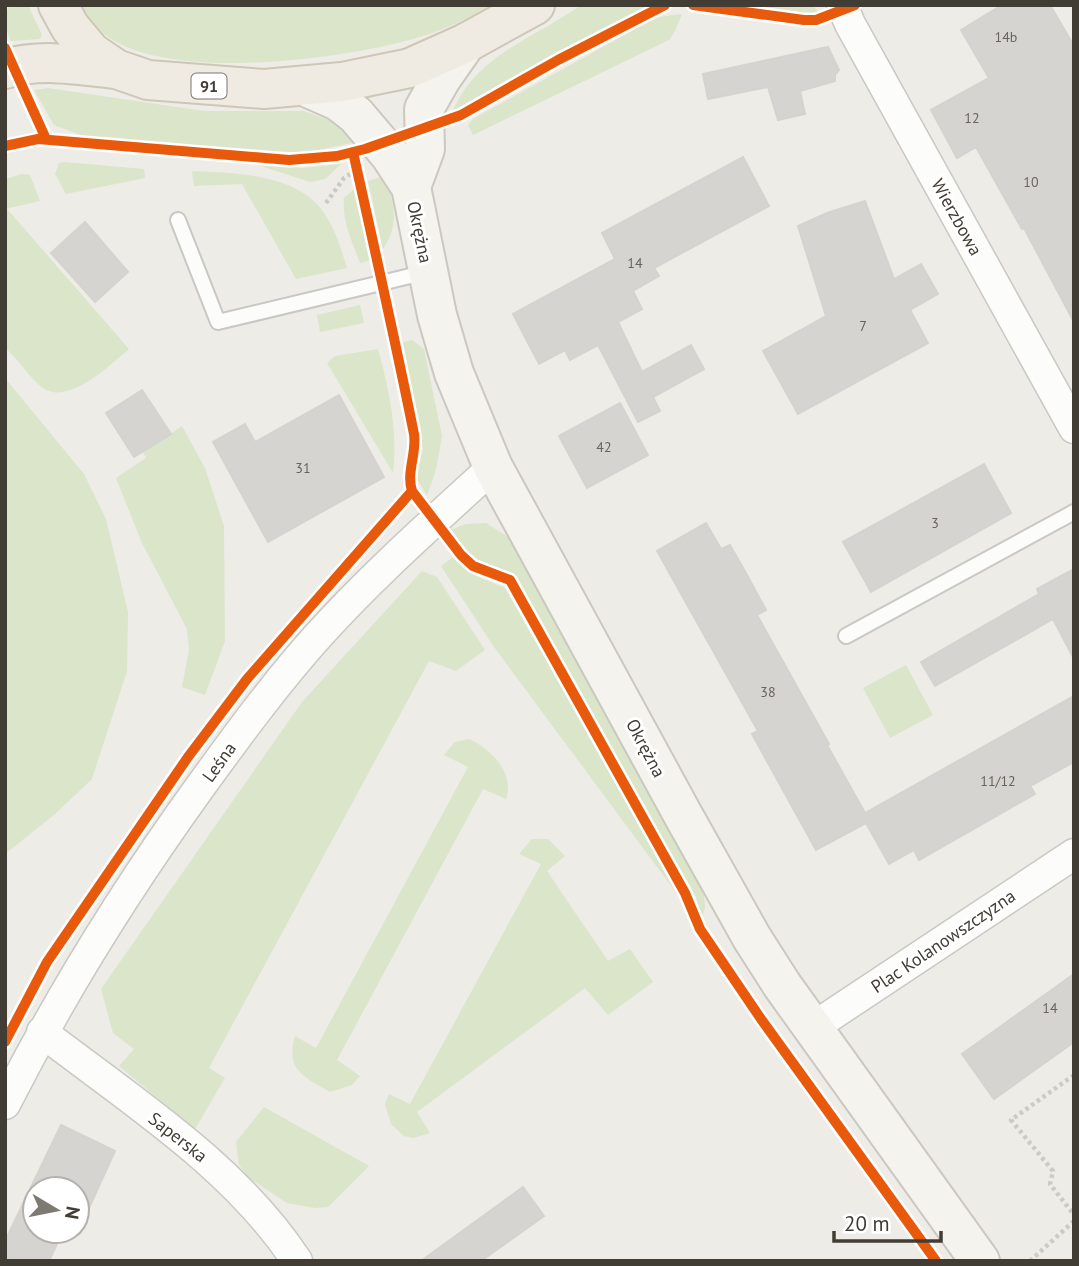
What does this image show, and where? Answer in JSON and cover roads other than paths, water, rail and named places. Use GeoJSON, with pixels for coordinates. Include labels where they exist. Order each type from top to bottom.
{"type":"FeatureCollection","features":[{"type":"Feature","properties":{"kind":"main road"},"geometry":{"type":"LineString","coordinates":[[58,5],[70,27],[91,52],[116,69]]}},
{"type":"Feature","properties":{"kind":"main road","name":"91"},"geometry":{"type":"LineString","coordinates":[[5,69],[70,63],[116,69],[148,80],[264,89],[342,82],[410,68],[466,43],[535,5]]}},
{"type":"Feature","properties":{"kind":"street","name":"Wierzbowa"},"geometry":{"type":"LineString","coordinates":[[842,5],[850,24],[1074,428]]}},
{"type":"Feature","properties":{"kind":"street","name":"Okrężna"},"geometry":{"type":"LineString","coordinates":[[466,43],[424,109],[425,149],[411,187],[437,315],[454,373],[493,467],[714,871],[760,949],[813,1028],[980,1261]]}},
{"type":"Feature","properties":{"kind":"street","name":"Okrężna"},"geometry":{"type":"LineString","coordinates":[[304,86],[338,101],[356,115],[369,157],[411,187]]}},
{"type":"Feature","properties":{"kind":"street","name":"Leśna"},"geometry":{"type":"LineString","coordinates":[[5,1104],[42,1032],[96,939],[149,858],[268,694],[318,636],[371,581],[493,467]]}},
{"type":"Feature","properties":{"kind":"street","name":"Plac Kolanowszczyzna"},"geometry":{"type":"LineString","coordinates":[[813,1028],[1074,853]]}},
{"type":"Feature","properties":{"kind":"street","name":"Saperska"},"geometry":{"type":"LineString","coordinates":[[42,1032],[209,1161],[257,1210],[297,1261]]}},
{"type":"Feature","properties":{"kind":"lane"},"geometry":{"type":"LineString","coordinates":[[178,220],[218,322],[428,272]]}},
{"type":"Feature","properties":{"kind":"lane"},"geometry":{"type":"LineString","coordinates":[[846,636],[1074,512]]}}]}
